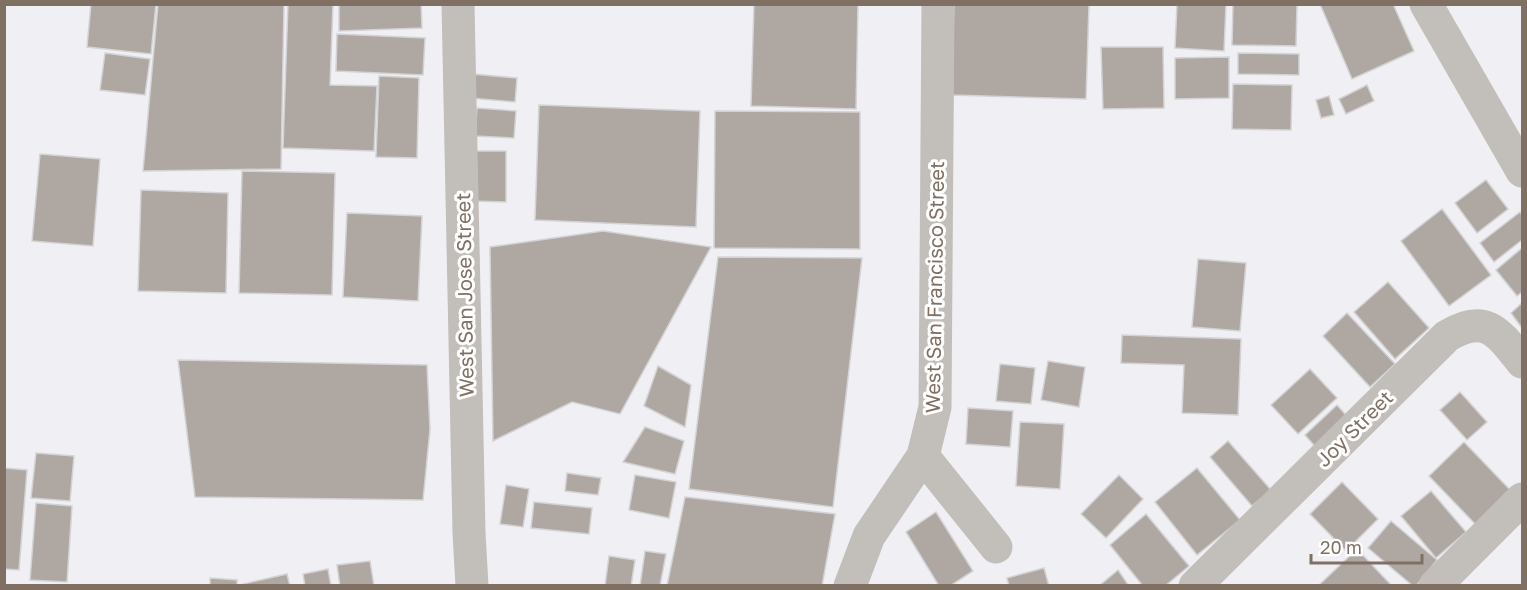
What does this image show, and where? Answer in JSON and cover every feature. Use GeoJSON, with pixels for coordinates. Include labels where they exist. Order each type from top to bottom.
{"type":"FeatureCollection","features":[{"type":"Feature","properties":{"kind":"street","name":"West San Jose Street"},"geometry":{"type":"LineString","coordinates":[[458,4],[472,585]]}},
{"type":"Feature","properties":{"kind":"street","name":"West San Francisco Street"},"geometry":{"type":"LineString","coordinates":[[850,585],[869,536],[923,456],[935,407],[938,4]]}},
{"type":"Feature","properties":{"kind":"street"},"geometry":{"type":"LineString","coordinates":[[1426,4],[1522,171]]}},
{"type":"Feature","properties":{"kind":"street","name":"Joy Street"},"geometry":{"type":"LineString","coordinates":[[1195,585],[1448,336],[1459,329],[1470,326],[1481,325],[1492,328],[1522,362]]}},
{"type":"Feature","properties":{"kind":"street"},"geometry":{"type":"LineString","coordinates":[[923,456],[996,547]]}},
{"type":"Feature","properties":{"kind":"street"},"geometry":{"type":"LineString","coordinates":[[1435,585],[1522,500]]}},
{"type":"Feature","properties":{"kind":"building"},"geometry":{"type":"Polygon","coordinates":[[[91,4],[156,4],[151,54],[87,47],[91,4]]]}},
{"type":"Feature","properties":{"kind":"building"},"geometry":{"type":"Polygon","coordinates":[[[158,4],[284,4],[281,169],[143,171],[158,4]]]}},
{"type":"Feature","properties":{"kind":"building"},"geometry":{"type":"Polygon","coordinates":[[[288,4],[333,4],[330,85],[377,86],[374,151],[283,148],[288,4]]]}},
{"type":"Feature","properties":{"kind":"building"},"geometry":{"type":"Polygon","coordinates":[[[339,4],[421,4],[422,28],[339,31],[339,4]]]}},
{"type":"Feature","properties":{"kind":"building"},"geometry":{"type":"Polygon","coordinates":[[[754,4],[858,4],[856,109],[751,106],[754,4]]]}},
{"type":"Feature","properties":{"kind":"building"},"geometry":{"type":"Polygon","coordinates":[[[954,4],[1089,4],[1086,99],[951,95],[954,4]]]}},
{"type":"Feature","properties":{"kind":"building"},"geometry":{"type":"Polygon","coordinates":[[[1177,4],[1226,4],[1224,51],[1175,48],[1177,4]]]}},
{"type":"Feature","properties":{"kind":"building"},"geometry":{"type":"Polygon","coordinates":[[[1233,4],[1297,4],[1296,46],[1232,45],[1233,4]]]}},
{"type":"Feature","properties":{"kind":"building"},"geometry":{"type":"Polygon","coordinates":[[[1320,4],[1393,4],[1414,51],[1352,79],[1320,4]]]}},
{"type":"Feature","properties":{"kind":"building"},"geometry":{"type":"Polygon","coordinates":[[[337,34],[425,38],[423,75],[336,71],[337,34]]]}},
{"type":"Feature","properties":{"kind":"building"},"geometry":{"type":"Polygon","coordinates":[[[1101,47],[1163,47],[1164,108],[1103,109],[1101,47]]]}},
{"type":"Feature","properties":{"kind":"building"},"geometry":{"type":"Polygon","coordinates":[[[105,53],[150,59],[145,95],[100,90],[105,53]]]}},
{"type":"Feature","properties":{"kind":"building"},"geometry":{"type":"Polygon","coordinates":[[[1238,53],[1299,54],[1299,75],[1238,74],[1238,53]]]}},
{"type":"Feature","properties":{"kind":"building"},"geometry":{"type":"Polygon","coordinates":[[[1229,57],[1229,98],[1175,99],[1175,58],[1229,57]]]}},
{"type":"Feature","properties":{"kind":"building"},"geometry":{"type":"Polygon","coordinates":[[[472,74],[517,78],[515,102],[470,98],[472,74]]]}},
{"type":"Feature","properties":{"kind":"building"},"geometry":{"type":"Polygon","coordinates":[[[379,76],[419,78],[417,158],[376,157],[379,76]]]}},
{"type":"Feature","properties":{"kind":"building"},"geometry":{"type":"Polygon","coordinates":[[[1233,84],[1292,85],[1291,130],[1232,129],[1233,84]]]}},
{"type":"Feature","properties":{"kind":"building"},"geometry":{"type":"Polygon","coordinates":[[[1367,85],[1374,101],[1346,114],[1339,99],[1367,85]]]}},
{"type":"Feature","properties":{"kind":"building"},"geometry":{"type":"Polygon","coordinates":[[[1329,96],[1334,115],[1321,118],[1316,100],[1329,96]]]}},
{"type":"Feature","properties":{"kind":"building"},"geometry":{"type":"Polygon","coordinates":[[[539,105],[700,111],[696,227],[535,220],[539,105]]]}},
{"type":"Feature","properties":{"kind":"building"},"geometry":{"type":"Polygon","coordinates":[[[477,108],[516,111],[514,138],[475,136],[477,108]]]}},
{"type":"Feature","properties":{"kind":"building"},"geometry":{"type":"Polygon","coordinates":[[[715,111],[860,112],[860,249],[714,248],[715,111]]]}},
{"type":"Feature","properties":{"kind":"building"},"geometry":{"type":"Polygon","coordinates":[[[472,151],[506,151],[506,202],[472,201],[472,151]]]}},
{"type":"Feature","properties":{"kind":"building"},"geometry":{"type":"Polygon","coordinates":[[[40,154],[100,159],[93,246],[32,241],[40,154]]]}},
{"type":"Feature","properties":{"kind":"building"},"geometry":{"type":"Polygon","coordinates":[[[242,171],[335,173],[332,295],[239,293],[242,171]]]}},
{"type":"Feature","properties":{"kind":"building"},"geometry":{"type":"Polygon","coordinates":[[[1486,180],[1508,209],[1477,233],[1455,203],[1486,180]]]}},
{"type":"Feature","properties":{"kind":"building"},"geometry":{"type":"Polygon","coordinates":[[[141,190],[228,193],[226,293],[138,291],[141,190]]]}},
{"type":"Feature","properties":{"kind":"building"},"geometry":{"type":"Polygon","coordinates":[[[1442,209],[1491,275],[1449,306],[1401,241],[1442,209]]]}},
{"type":"Feature","properties":{"kind":"building"},"geometry":{"type":"Polygon","coordinates":[[[1520,212],[1522,240],[1494,262],[1480,243],[1520,212]]]}},
{"type":"Feature","properties":{"kind":"building"},"geometry":{"type":"Polygon","coordinates":[[[347,213],[422,216],[418,301],[343,297],[347,213]]]}},
{"type":"Feature","properties":{"kind":"building"},"geometry":{"type":"Polygon","coordinates":[[[603,231],[711,247],[620,414],[572,402],[493,441],[490,247],[603,231]]]}},
{"type":"Feature","properties":{"kind":"building"},"geometry":{"type":"Polygon","coordinates":[[[1522,248],[1522,292],[1517,296],[1496,270],[1522,248]]]}},
{"type":"Feature","properties":{"kind":"building"},"geometry":{"type":"Polygon","coordinates":[[[718,257],[862,258],[833,507],[689,489],[718,257]]]}},
{"type":"Feature","properties":{"kind":"building"},"geometry":{"type":"Polygon","coordinates":[[[1198,259],[1246,263],[1240,331],[1192,327],[1198,259]]]}},
{"type":"Feature","properties":{"kind":"building"},"geometry":{"type":"Polygon","coordinates":[[[1388,282],[1429,328],[1395,359],[1354,312],[1388,282]]]}},
{"type":"Feature","properties":{"kind":"building"},"geometry":{"type":"Polygon","coordinates":[[[1522,303],[1522,328],[1511,313],[1522,303]]]}},
{"type":"Feature","properties":{"kind":"building"},"geometry":{"type":"Polygon","coordinates":[[[1347,313],[1395,364],[1370,387],[1323,336],[1347,313]]]}},
{"type":"Feature","properties":{"kind":"building"},"geometry":{"type":"Polygon","coordinates":[[[1122,335],[1241,339],[1238,415],[1182,413],[1184,365],[1121,363],[1122,335]]]}},
{"type":"Feature","properties":{"kind":"building"},"geometry":{"type":"Polygon","coordinates":[[[178,360],[427,365],[430,429],[423,500],[195,497],[178,360]]]}},
{"type":"Feature","properties":{"kind":"building"},"geometry":{"type":"Polygon","coordinates":[[[1048,361],[1085,367],[1079,407],[1041,400],[1048,361]]]}},
{"type":"Feature","properties":{"kind":"building"},"geometry":{"type":"Polygon","coordinates":[[[1000,364],[1035,368],[1031,404],[996,401],[1000,364]]]}},
{"type":"Feature","properties":{"kind":"building"},"geometry":{"type":"Polygon","coordinates":[[[658,366],[691,385],[685,427],[644,406],[658,366]]]}},
{"type":"Feature","properties":{"kind":"building"},"geometry":{"type":"Polygon","coordinates":[[[1310,369],[1337,398],[1298,434],[1271,405],[1310,369]]]}},
{"type":"Feature","properties":{"kind":"building"},"geometry":{"type":"Polygon","coordinates":[[[1460,392],[1487,422],[1467,440],[1440,410],[1460,392]]]}},
{"type":"Feature","properties":{"kind":"building"},"geometry":{"type":"Polygon","coordinates":[[[1337,405],[1352,422],[1320,452],[1305,435],[1337,405]]]}},
{"type":"Feature","properties":{"kind":"building"},"geometry":{"type":"Polygon","coordinates":[[[968,408],[1013,411],[1010,447],[966,444],[968,408]]]}},
{"type":"Feature","properties":{"kind":"building"},"geometry":{"type":"Polygon","coordinates":[[[1020,422],[1064,424],[1060,489],[1016,486],[1020,422]]]}},
{"type":"Feature","properties":{"kind":"building"},"geometry":{"type":"Polygon","coordinates":[[[645,427],[684,441],[675,474],[623,462],[645,427]]]}},
{"type":"Feature","properties":{"kind":"building"},"geometry":{"type":"Polygon","coordinates":[[[1228,441],[1271,490],[1252,506],[1210,457],[1228,441]]]}},
{"type":"Feature","properties":{"kind":"building"},"geometry":{"type":"Polygon","coordinates":[[[1464,442],[1514,494],[1479,528],[1429,476],[1464,442]]]}},
{"type":"Feature","properties":{"kind":"building"},"geometry":{"type":"Polygon","coordinates":[[[36,453],[74,456],[70,501],[31,498],[36,453]]]}},
{"type":"Feature","properties":{"kind":"building"},"geometry":{"type":"Polygon","coordinates":[[[4,468],[27,470],[19,570],[4,569],[4,468]]]}},
{"type":"Feature","properties":{"kind":"building"},"geometry":{"type":"Polygon","coordinates":[[[1197,468],[1240,520],[1197,555],[1155,502],[1197,468]]]}},
{"type":"Feature","properties":{"kind":"building"},"geometry":{"type":"Polygon","coordinates":[[[567,473],[601,478],[598,495],[565,491],[567,473]]]}},
{"type":"Feature","properties":{"kind":"building"},"geometry":{"type":"Polygon","coordinates":[[[635,475],[676,482],[669,518],[629,510],[635,475]]]}},
{"type":"Feature","properties":{"kind":"building"},"geometry":{"type":"Polygon","coordinates":[[[1119,475],[1143,499],[1106,538],[1081,514],[1119,475]]]}},
{"type":"Feature","properties":{"kind":"building"},"geometry":{"type":"Polygon","coordinates":[[[1342,482],[1378,519],[1346,551],[1310,514],[1342,482]]]}},
{"type":"Feature","properties":{"kind":"building"},"geometry":{"type":"Polygon","coordinates":[[[506,485],[529,489],[523,527],[500,524],[506,485]]]}},
{"type":"Feature","properties":{"kind":"building"},"geometry":{"type":"Polygon","coordinates":[[[1431,491],[1466,532],[1436,558],[1401,516],[1431,491]]]}},
{"type":"Feature","properties":{"kind":"building"},"geometry":{"type":"Polygon","coordinates":[[[685,497],[835,514],[822,586],[667,586],[685,497]]]}},
{"type":"Feature","properties":{"kind":"building"},"geometry":{"type":"Polygon","coordinates":[[[534,502],[592,508],[589,534],[531,528],[534,502]]]}},
{"type":"Feature","properties":{"kind":"building"},"geometry":{"type":"Polygon","coordinates":[[[36,503],[72,506],[67,582],[30,580],[36,503]]]}},
{"type":"Feature","properties":{"kind":"building"},"geometry":{"type":"Polygon","coordinates":[[[936,512],[973,571],[950,586],[939,586],[906,532],[936,512]]]}},
{"type":"Feature","properties":{"kind":"building"},"geometry":{"type":"Polygon","coordinates":[[[1146,514],[1189,566],[1165,586],[1143,586],[1110,545],[1146,514]]]}},
{"type":"Feature","properties":{"kind":"building"},"geometry":{"type":"Polygon","coordinates":[[[1391,521],[1437,560],[1416,586],[1413,586],[1368,548],[1391,521]]]}},
{"type":"Feature","properties":{"kind":"building"},"geometry":{"type":"Polygon","coordinates":[[[1357,549],[1392,586],[1318,586],[1357,549]]]}},
{"type":"Feature","properties":{"kind":"building"},"geometry":{"type":"Polygon","coordinates":[[[645,551],[666,554],[660,586],[640,586],[645,551]]]}},
{"type":"Feature","properties":{"kind":"building"},"geometry":{"type":"Polygon","coordinates":[[[609,556],[635,560],[631,586],[605,586],[609,556]]]}},
{"type":"Feature","properties":{"kind":"building"},"geometry":{"type":"Polygon","coordinates":[[[370,561],[374,586],[340,586],[337,565],[370,561]]]}},
{"type":"Feature","properties":{"kind":"building"},"geometry":{"type":"Polygon","coordinates":[[[1044,568],[1049,586],[1009,586],[1007,578],[1044,568]]]}},
{"type":"Feature","properties":{"kind":"building"},"geometry":{"type":"Polygon","coordinates":[[[328,569],[331,586],[305,586],[303,574],[328,569]]]}},
{"type":"Feature","properties":{"kind":"building"},"geometry":{"type":"Polygon","coordinates":[[[1118,570],[1129,586],[1099,586],[1118,570]]]}},
{"type":"Feature","properties":{"kind":"building"},"geometry":{"type":"Polygon","coordinates":[[[287,574],[290,586],[243,586],[243,584],[287,574]]]}},
{"type":"Feature","properties":{"kind":"building"},"geometry":{"type":"Polygon","coordinates":[[[210,578],[237,580],[237,586],[210,586],[210,578]]]}}]}
